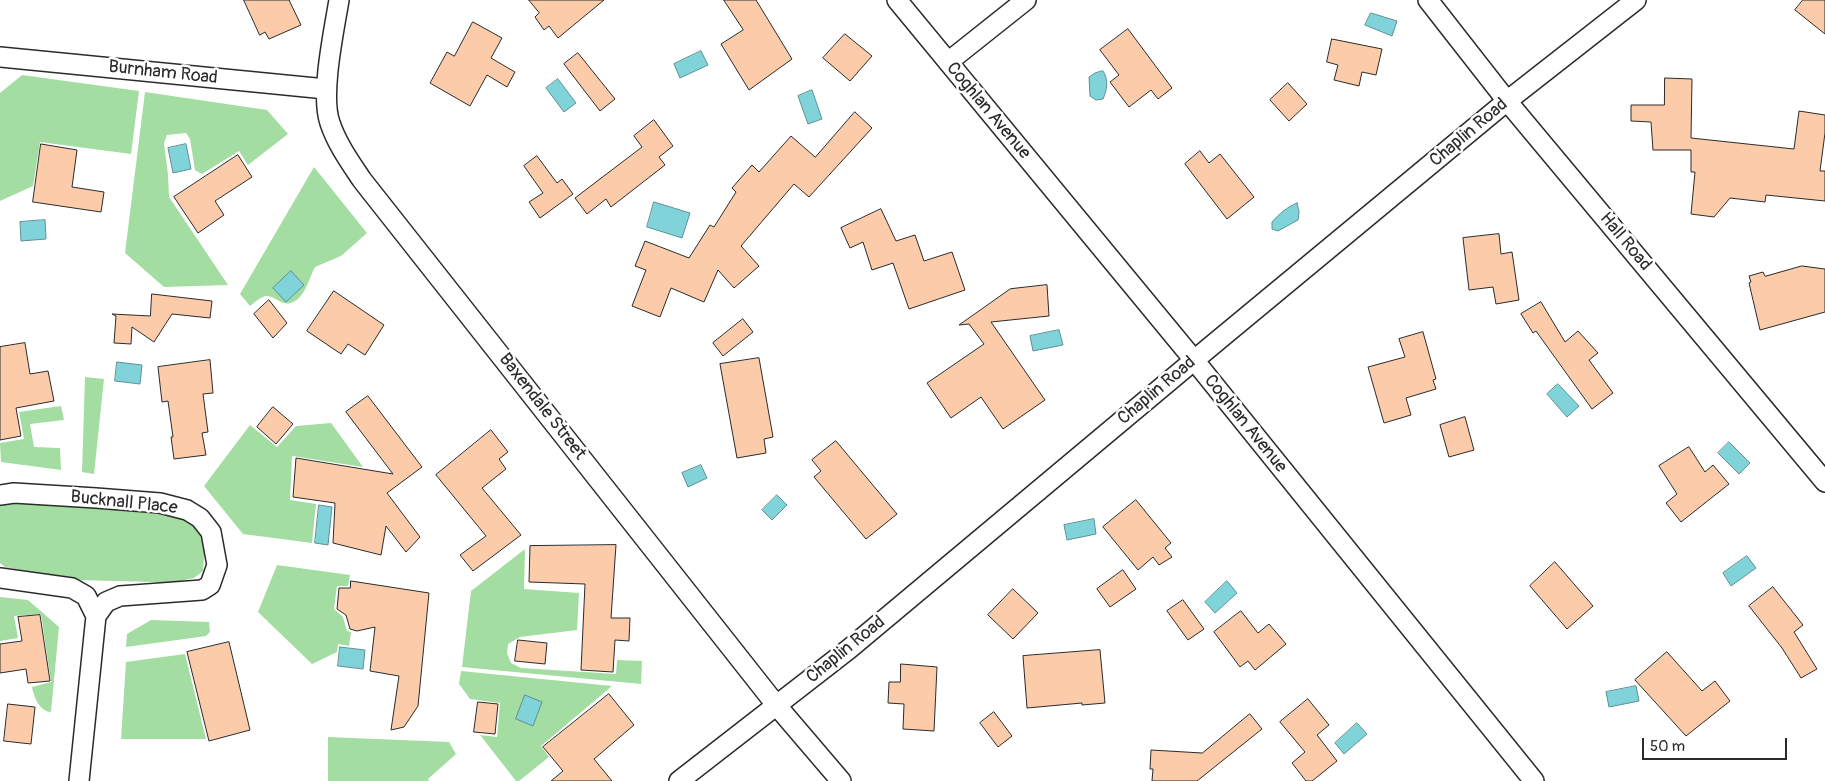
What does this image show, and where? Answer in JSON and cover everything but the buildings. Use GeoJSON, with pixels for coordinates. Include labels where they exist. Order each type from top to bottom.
{"type":"FeatureCollection","features":[{"type":"Feature","properties":{"kind":"street","name":"Baxendale Street"},"geometry":{"type":"LineString","coordinates":[[339,0],[326,89],[329,122],[343,152],[362,180],[777,706],[841,781]]}},
{"type":"Feature","properties":{"kind":"street","name":"Coghlan Avenue"},"geometry":{"type":"LineString","coordinates":[[897,0],[1194,360],[1534,781]]}},
{"type":"Feature","properties":{"kind":"street"},"geometry":{"type":"LineString","coordinates":[[948,62],[1026,0]]}},
{"type":"Feature","properties":{"kind":"street","name":"Hall Road"},"geometry":{"type":"LineString","coordinates":[[1428,0],[1507,101],[1825,482]]}},
{"type":"Feature","properties":{"kind":"street","name":"Chaplin Road"},"geometry":{"type":"LineString","coordinates":[[679,781],[850,649],[1194,360],[1507,101],[1636,0]]}},
{"type":"Feature","properties":{"kind":"street","name":"Burnham Road"},"geometry":{"type":"LineString","coordinates":[[0,57],[326,89]]}},
{"type":"Feature","properties":{"kind":"street","name":"Bucknall Place"},"geometry":{"type":"LineString","coordinates":[[0,495],[14,493],[160,503],[180,507],[200,518],[211,532],[216,565],[210,585],[202,590],[120,596],[106,602],[96,616]]}},
{"type":"Feature","properties":{"kind":"street"},"geometry":{"type":"LineString","coordinates":[[0,578],[72,588],[86,596],[96,616],[79,781]]}},
{"type":"Feature","properties":{"kind":"green space"},"geometry":{"type":"Polygon","coordinates":[[[22,75],[139,91],[131,154],[40,142],[33,186],[0,201],[0,93],[22,75]]]}},
{"type":"Feature","properties":{"kind":"green space"},"geometry":{"type":"Polygon","coordinates":[[[145,92],[267,110],[288,134],[248,165],[239,151],[202,174],[195,170],[190,139],[186,133],[167,135],[164,143],[169,197],[228,285],[164,287],[125,253],[145,92]]]}},
{"type":"Feature","properties":{"kind":"green space"},"geometry":{"type":"Polygon","coordinates":[[[314,167],[367,233],[341,256],[315,267],[304,291],[294,302],[285,303],[265,296],[250,306],[240,294],[314,167]]]}},
{"type":"Feature","properties":{"kind":"green space"},"geometry":{"type":"Polygon","coordinates":[[[85,377],[104,379],[94,474],[82,472],[85,377]]]}},
{"type":"Feature","properties":{"kind":"green space"},"geometry":{"type":"Polygon","coordinates":[[[61,406],[64,420],[30,424],[34,447],[60,448],[61,470],[1,462],[0,443],[24,439],[19,412],[61,406]]]}},
{"type":"Feature","properties":{"kind":"green space"},"geometry":{"type":"Polygon","coordinates":[[[331,423],[363,467],[292,456],[290,500],[316,504],[312,543],[243,534],[204,486],[250,425],[277,447],[296,426],[331,423]]]}},
{"type":"Feature","properties":{"kind":"green space"},"geometry":{"type":"Polygon","coordinates":[[[23,499],[148,510],[193,520],[204,545],[203,571],[194,578],[176,582],[157,582],[76,580],[5,567],[0,563],[0,503],[23,499]]]}},
{"type":"Feature","properties":{"kind":"green space"},"geometry":{"type":"Polygon","coordinates":[[[525,549],[524,589],[579,593],[577,630],[520,637],[508,644],[507,653],[511,663],[521,668],[616,674],[617,660],[642,661],[641,684],[462,667],[471,591],[525,549]]]}},
{"type":"Feature","properties":{"kind":"green space"},"geometry":{"type":"Polygon","coordinates":[[[277,565],[350,575],[348,586],[337,586],[334,609],[343,617],[347,631],[351,632],[349,646],[338,644],[337,652],[312,664],[258,612],[277,565]]]}},
{"type":"Feature","properties":{"kind":"green space"},"geometry":{"type":"Polygon","coordinates":[[[0,597],[28,600],[59,627],[51,712],[40,706],[32,687],[51,682],[41,614],[14,616],[18,638],[0,641],[0,597]]]}},
{"type":"Feature","properties":{"kind":"green space"},"geometry":{"type":"Polygon","coordinates":[[[151,620],[209,622],[210,632],[206,636],[126,647],[127,634],[151,620]]]}},
{"type":"Feature","properties":{"kind":"green space"},"geometry":{"type":"Polygon","coordinates":[[[185,654],[206,739],[121,739],[126,662],[185,654]]]}},
{"type":"Feature","properties":{"kind":"green space"},"geometry":{"type":"Polygon","coordinates":[[[461,671],[612,686],[541,746],[549,757],[519,781],[516,781],[480,735],[497,737],[500,703],[470,699],[459,684],[461,671]]]}},
{"type":"Feature","properties":{"kind":"green space"},"geometry":{"type":"Polygon","coordinates":[[[328,737],[449,742],[456,754],[428,779],[429,781],[328,781],[328,737]]]}},
{"type":"Feature","properties":{"kind":"water"},"geometry":{"type":"Polygon","coordinates":[[[1371,13],[1397,21],[1392,36],[1365,25],[1371,13]]]}},
{"type":"Feature","properties":{"kind":"water"},"geometry":{"type":"Polygon","coordinates":[[[701,51],[708,65],[680,78],[674,64],[701,51]]]}},
{"type":"Feature","properties":{"kind":"water"},"geometry":{"type":"Polygon","coordinates":[[[1103,71],[1107,81],[1106,92],[1103,99],[1096,100],[1090,96],[1089,77],[1103,71]]]}},
{"type":"Feature","properties":{"kind":"water"},"geometry":{"type":"Polygon","coordinates":[[[558,79],[576,103],[564,112],[546,88],[558,79]]]}},
{"type":"Feature","properties":{"kind":"water"},"geometry":{"type":"Polygon","coordinates":[[[812,90],[822,119],[808,124],[798,96],[812,90]]]}},
{"type":"Feature","properties":{"kind":"water"},"geometry":{"type":"Polygon","coordinates":[[[186,144],[191,169],[173,173],[168,148],[186,144]]]}},
{"type":"Feature","properties":{"kind":"water"},"geometry":{"type":"Polygon","coordinates":[[[654,202],[690,213],[682,238],[647,227],[654,202]]]}},
{"type":"Feature","properties":{"kind":"water"},"geometry":{"type":"Polygon","coordinates":[[[1297,203],[1298,220],[1278,231],[1272,229],[1272,222],[1280,214],[1297,203]]]}},
{"type":"Feature","properties":{"kind":"water"},"geometry":{"type":"Polygon","coordinates":[[[45,220],[46,239],[21,241],[20,222],[45,220]]]}},
{"type":"Feature","properties":{"kind":"water"},"geometry":{"type":"Polygon","coordinates":[[[291,271],[304,285],[286,302],[273,288],[291,271]]]}},
{"type":"Feature","properties":{"kind":"water"},"geometry":{"type":"Polygon","coordinates":[[[1059,330],[1063,345],[1033,351],[1030,336],[1059,330]]]}},
{"type":"Feature","properties":{"kind":"water"},"geometry":{"type":"Polygon","coordinates":[[[117,362],[142,365],[140,384],[115,381],[117,362]]]}},
{"type":"Feature","properties":{"kind":"water"},"geometry":{"type":"Polygon","coordinates":[[[1558,384],[1579,406],[1567,417],[1547,394],[1558,384]]]}},
{"type":"Feature","properties":{"kind":"water"},"geometry":{"type":"Polygon","coordinates":[[[1729,442],[1750,463],[1739,474],[1718,453],[1729,442]]]}},
{"type":"Feature","properties":{"kind":"water"},"geometry":{"type":"Polygon","coordinates":[[[701,465],[707,478],[688,487],[682,473],[701,465]]]}},
{"type":"Feature","properties":{"kind":"water"},"geometry":{"type":"Polygon","coordinates":[[[777,495],[787,505],[772,520],[762,510],[777,495]]]}},
{"type":"Feature","properties":{"kind":"water"},"geometry":{"type":"Polygon","coordinates":[[[319,505],[332,507],[328,545],[315,543],[319,505]]]}},
{"type":"Feature","properties":{"kind":"water"},"geometry":{"type":"Polygon","coordinates":[[[1094,519],[1096,534],[1067,540],[1064,525],[1094,519]]]}},
{"type":"Feature","properties":{"kind":"water"},"geometry":{"type":"Polygon","coordinates":[[[1747,556],[1756,568],[1731,586],[1723,573],[1747,556]]]}},
{"type":"Feature","properties":{"kind":"water"},"geometry":{"type":"Polygon","coordinates":[[[1227,581],[1237,593],[1215,613],[1205,602],[1227,581]]]}},
{"type":"Feature","properties":{"kind":"water"},"geometry":{"type":"Polygon","coordinates":[[[340,647],[365,650],[363,669],[338,666],[340,647]]]}},
{"type":"Feature","properties":{"kind":"water"},"geometry":{"type":"Polygon","coordinates":[[[1636,686],[1639,701],[1609,707],[1606,692],[1636,686]]]}},
{"type":"Feature","properties":{"kind":"water"},"geometry":{"type":"Polygon","coordinates":[[[525,695],[542,702],[533,726],[516,719],[525,695]]]}},
{"type":"Feature","properties":{"kind":"water"},"geometry":{"type":"Polygon","coordinates":[[[1357,723],[1367,734],[1344,754],[1335,743],[1357,723]]]}}]}
